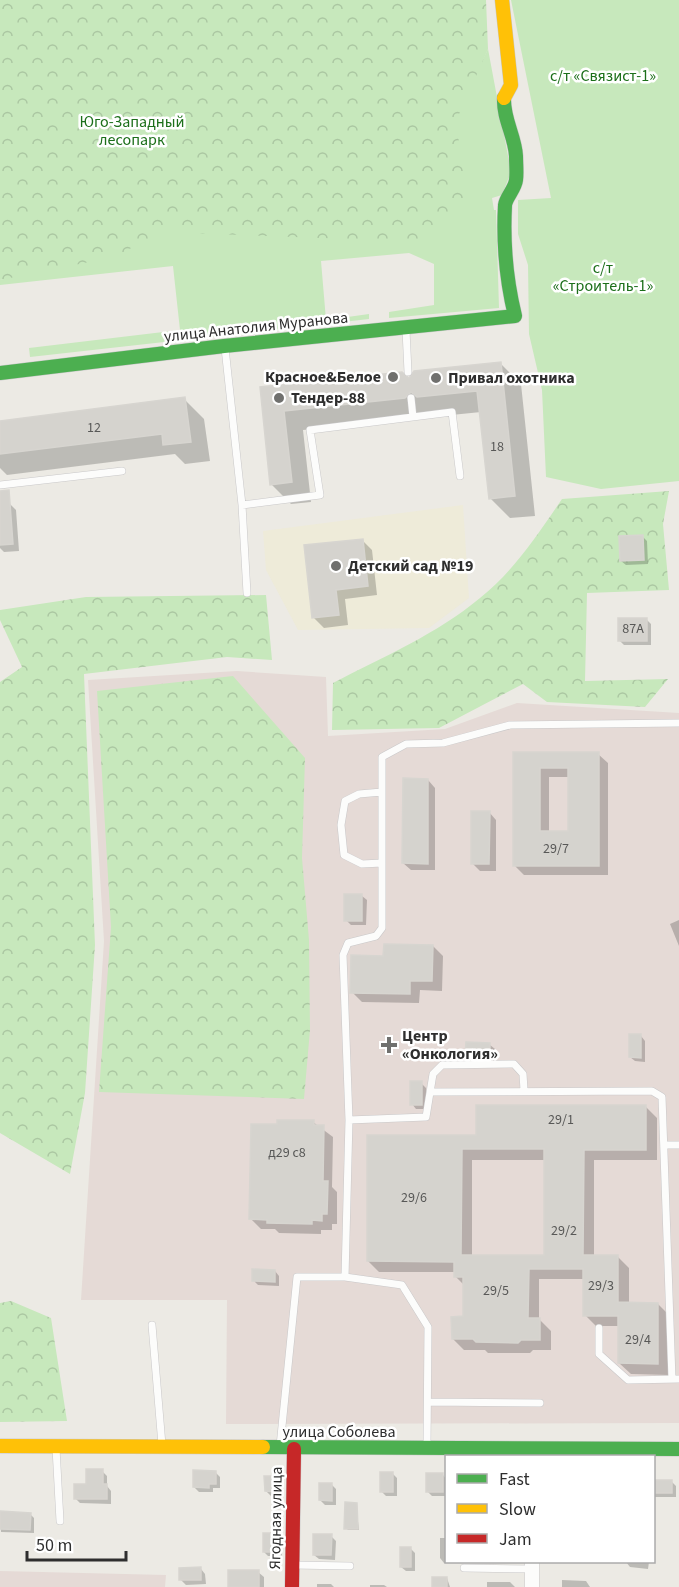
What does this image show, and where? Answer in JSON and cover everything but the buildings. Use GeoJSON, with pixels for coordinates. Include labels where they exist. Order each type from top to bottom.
{"type":"FeatureCollection","features":[{"type":"Feature","properties":{"kind":"street","name":"улица Анатолия Муранова"},"geometry":{"type":"LineString","coordinates":[[0,373],[224,346],[515,316],[509,291],[503,236],[507,217],[505,204],[516,181],[516,153],[503,111],[504,95],[511,85],[502,0]]}},
{"type":"Feature","properties":{"kind":"street","name":"улица Соболева"},"geometry":{"type":"LineString","coordinates":[[0,1446],[427,1449],[532,1453],[679,1449]]}},
{"type":"Feature","properties":{"kind":"street","name":"Ягодная улица"},"geometry":{"type":"LineString","coordinates":[[287,1449],[292,1587]]}},
{"type":"Feature","properties":{"kind":"street"},"geometry":{"type":"LineString","coordinates":[[532,1565],[532,1587]]}},
{"type":"Feature","properties":{"kind":"lane"},"geometry":{"type":"LineString","coordinates":[[406,327],[408,372]]}},
{"type":"Feature","properties":{"kind":"lane"},"geometry":{"type":"LineString","coordinates":[[224,346],[242,505],[247,593]]}},
{"type":"Feature","properties":{"kind":"lane"},"geometry":{"type":"LineString","coordinates":[[411,398],[413,417]]}},
{"type":"Feature","properties":{"kind":"lane"},"geometry":{"type":"LineString","coordinates":[[242,505],[320,495],[310,430],[452,412],[460,477]]}},
{"type":"Feature","properties":{"kind":"lane"},"geometry":{"type":"LineString","coordinates":[[0,485],[122,471]]}},
{"type":"Feature","properties":{"kind":"lane"},"geometry":{"type":"LineString","coordinates":[[345,1277],[349,1120],[343,955],[348,944],[375,936],[382,928],[382,757],[406,744],[443,743],[510,725],[679,723]]}},
{"type":"Feature","properties":{"kind":"lane"},"geometry":{"type":"LineString","coordinates":[[382,792],[359,794],[345,801],[341,825],[344,855],[362,864],[382,863]]}},
{"type":"Feature","properties":{"kind":"lane"},"geometry":{"type":"LineString","coordinates":[[349,1120],[426,1117],[433,1074],[442,1065],[514,1064],[523,1074],[525,1090]]}},
{"type":"Feature","properties":{"kind":"lane"},"geometry":{"type":"LineString","coordinates":[[431,1092],[652,1090],[662,1098],[666,1145],[675,1379],[628,1380],[599,1354],[599,1328]]}},
{"type":"Feature","properties":{"kind":"lane"},"geometry":{"type":"LineString","coordinates":[[666,1145],[679,1145]]}},
{"type":"Feature","properties":{"kind":"lane"},"geometry":{"type":"LineString","coordinates":[[287,1449],[297,1277],[345,1277],[391,1281],[402,1285],[428,1327],[427,1449]]}},
{"type":"Feature","properties":{"kind":"lane"},"geometry":{"type":"LineString","coordinates":[[152,1325],[162,1448]]}},
{"type":"Feature","properties":{"kind":"lane"},"geometry":{"type":"LineString","coordinates":[[428,1402],[540,1403]]}},
{"type":"Feature","properties":{"kind":"lane"},"geometry":{"type":"LineString","coordinates":[[56,1446],[60,1521]]}},
{"type":"Feature","properties":{"kind":"lane"},"geometry":{"type":"LineString","coordinates":[[292,1565],[350,1566]]}},
{"type":"Feature","properties":{"kind":"lane"},"geometry":{"type":"LineString","coordinates":[[464,1568],[532,1565]]}},
{"type":"Feature","properties":{"kind":"shaded area"},"geometry":{"type":"Polygon","coordinates":[[[463,505],[469,598],[429,628],[298,630],[266,570],[263,531],[463,505]]]}},
{"type":"Feature","properties":{"kind":"shaded area","name":"Центр «Онкология»"},"geometry":{"type":"Polygon","coordinates":[[[237,671],[326,677],[328,736],[445,729],[517,703],[679,713],[679,1423],[226,1424],[227,1300],[81,1300],[104,941],[88,680],[237,671]]]}},
{"type":"Feature","properties":{"kind":"shaded area"},"geometry":{"type":"Polygon","coordinates":[[[0,1571],[166,1575],[165,1587],[0,1587],[0,1571]]]}},
{"type":"Feature","properties":{"kind":"green space","name":"Юго-Западный лесопарк"},"geometry":{"type":"Polygon","coordinates":[[[0,0],[478,69],[488,49],[511,172],[502,195],[492,198],[494,210],[496,210],[499,308],[389,318],[389,312],[434,305],[434,264],[409,253],[321,261],[326,320],[369,314],[369,319],[30,357],[29,348],[180,330],[173,266],[0,285],[0,280],[6,278],[0,278],[0,0]]]}},
{"type":"Feature","properties":{"kind":"green space","name":"Юго-Западный лесопарк"},"geometry":{"type":"Polygon","coordinates":[[[0,0],[486,0],[488,49],[456,121],[467,199],[426,242],[162,232],[114,257],[0,280],[0,0]]]}},
{"type":"Feature","properties":{"kind":"green space"},"geometry":{"type":"Polygon","coordinates":[[[511,0],[679,0],[679,481],[601,489],[546,477],[542,390],[529,334],[528,265],[518,234],[518,200],[551,198],[511,0]]]}},
{"type":"Feature","properties":{"kind":"green space"},"geometry":{"type":"Polygon","coordinates":[[[669,491],[663,524],[669,590],[587,593],[585,681],[668,679],[645,707],[547,702],[523,684],[439,728],[332,730],[333,683],[428,634],[480,598],[515,564],[562,499],[669,491]]]}},
{"type":"Feature","properties":{"kind":"green space"},"geometry":{"type":"Polygon","coordinates":[[[266,595],[272,660],[227,657],[84,674],[95,945],[85,1093],[70,1174],[0,1133],[0,682],[22,667],[0,620],[0,610],[86,597],[266,595]]]}},
{"type":"Feature","properties":{"kind":"green space"},"geometry":{"type":"Polygon","coordinates":[[[233,676],[305,758],[302,858],[309,940],[310,1030],[304,1099],[99,1092],[111,927],[97,691],[233,676]]]}},
{"type":"Feature","properties":{"kind":"green space"},"geometry":{"type":"Polygon","coordinates":[[[11,1301],[51,1318],[67,1421],[0,1422],[0,1303],[11,1301]]]}},
{"type":"Feature","properties":{"kind":"traffic: fast"},"geometry":{"type":"LineString","coordinates":[[0,373],[224,346],[515,316],[507,274],[504,219],[505,205],[516,180],[516,156],[505,113],[504,98]]}},
{"type":"Feature","properties":{"kind":"traffic: fast"},"geometry":{"type":"LineString","coordinates":[[263,1447],[679,1449]]}},
{"type":"Feature","properties":{"kind":"traffic: slow"},"geometry":{"type":"LineString","coordinates":[[502,0],[511,85],[504,98]]}},
{"type":"Feature","properties":{"kind":"traffic: slow"},"geometry":{"type":"LineString","coordinates":[[0,1446],[263,1447]]}},
{"type":"Feature","properties":{"kind":"traffic: jam"},"geometry":{"type":"LineString","coordinates":[[292,1587],[294,1449]]}},
{"type":"Feature","properties":{"kind":"place","name":"Красное&Белое"},"geometry":{"type":"Point","coordinates":[393,377]}},
{"type":"Feature","properties":{"kind":"place","name":"Привал охотника"},"geometry":{"type":"Point","coordinates":[436,378]}},
{"type":"Feature","properties":{"kind":"place","name":"Тендер-88"},"geometry":{"type":"Point","coordinates":[279,398]}},
{"type":"Feature","properties":{"kind":"place","name":"Детский сад №19"},"geometry":{"type":"Point","coordinates":[336,566]}},
{"type":"Feature","properties":{"kind":"place","name":"Центр «Онкология»"},"geometry":{"type":"Point","coordinates":[389,1045]}},
{"type":"Feature","properties":{"kind":"park label","name":"с/т «Связист-1»"},"geometry":{"type":"Point","coordinates":[603,76]}},
{"type":"Feature","properties":{"kind":"park label","name":"с/т «Строитель-1»"},"geometry":{"type":"Point","coordinates":[603,277]}}]}
